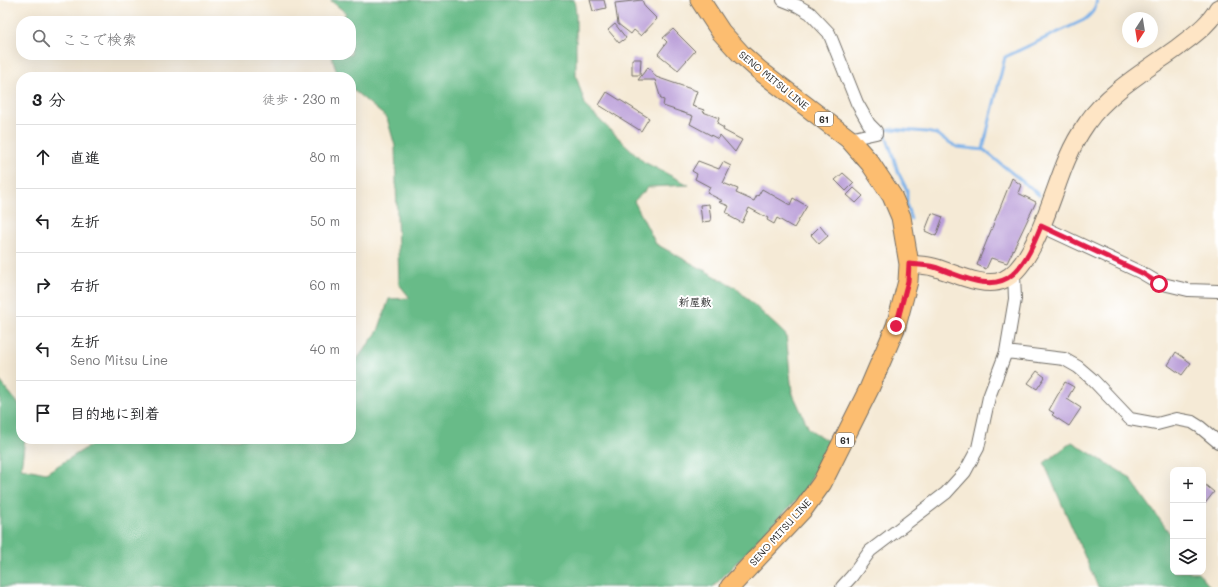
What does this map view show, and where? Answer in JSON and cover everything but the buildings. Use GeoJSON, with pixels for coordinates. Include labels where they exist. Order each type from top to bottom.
{"type":"FeatureCollection","features":[{"type":"Feature","properties":{"kind":"main road","name":"SENO MITSU LINE"},"geometry":{"type":"LineString","coordinates":[[700,0],[721,32],[741,54],[759,70],[849,140],[870,163],[892,196],[901,217],[909,264],[908,281],[896,326],[869,389],[822,483],[799,514],[730,587]]}},
{"type":"Feature","properties":{"kind":"street"},"geometry":{"type":"LineString","coordinates":[[783,0],[810,13],[829,33],[857,103],[869,124],[876,130],[876,133],[849,140]]}},
{"type":"Feature","properties":{"kind":"street"},"geometry":{"type":"LineString","coordinates":[[909,264],[932,267],[979,282],[998,282],[1014,274],[1031,249],[1068,156],[1088,122],[1110,96],[1192,36],[1213,17],[1218,8]]}},
{"type":"Feature","properties":{"kind":"street"},"geometry":{"type":"LineString","coordinates":[[1041,226],[1142,273],[1159,284],[1188,290],[1218,291]]}},
{"type":"Feature","properties":{"kind":"street"},"geometry":{"type":"LineString","coordinates":[[842,587],[870,551],[946,493],[965,472],[978,448],[989,398],[1006,352],[1015,299],[1014,274]]}},
{"type":"Feature","properties":{"kind":"street"},"geometry":{"type":"LineString","coordinates":[[1006,352],[1064,359],[1078,367],[1092,379],[1130,419],[1157,424],[1176,419],[1192,422],[1218,442]]}},
{"type":"Feature","properties":{"kind":"green space"},"geometry":{"type":"Polygon","coordinates":[[[330,0],[574,0],[576,13],[576,76],[586,107],[644,162],[689,185],[649,187],[634,201],[656,244],[735,287],[786,335],[792,392],[809,429],[829,442],[805,491],[713,587],[0,587],[0,381],[16,401],[16,444],[24,444],[21,468],[46,473],[92,444],[356,444],[356,360],[378,331],[389,299],[410,298],[399,284],[395,146],[387,118],[356,92],[356,72],[338,72],[333,60],[356,60],[356,16],[344,16],[346,13],[330,0]]]}},
{"type":"Feature","properties":{"kind":"green space"},"geometry":{"type":"Polygon","coordinates":[[[1072,442],[1129,477],[1170,534],[1170,575],[1200,575],[1210,587],[1098,587],[1044,463],[1072,442]]]}},
{"type":"Feature","properties":{"kind":"waterway"},"geometry":{"type":"LineString","coordinates":[[983,149],[1005,57],[1084,20],[1093,12],[1097,0]]}},
{"type":"Feature","properties":{"kind":"waterway"},"geometry":{"type":"LineString","coordinates":[[878,127],[885,133],[898,172],[907,190],[907,206],[911,219]]}},
{"type":"Feature","properties":{"kind":"waterway"},"geometry":{"type":"LineString","coordinates":[[883,131],[891,129],[926,132],[936,134],[957,147],[984,150],[1039,195]]}},
{"type":"Feature","properties":{"kind":"district","name":"新屋敷"},"geometry":{"type":"Point","coordinates":[695,301]}},
{"type":"Feature","properties":{"kind":"route"},"geometry":{"type":"LineString","coordinates":[[896,326],[908,281],[909,264],[932,267],[979,282],[998,282],[1014,274],[1031,249],[1041,226],[1142,273],[1159,284]]}}]}
